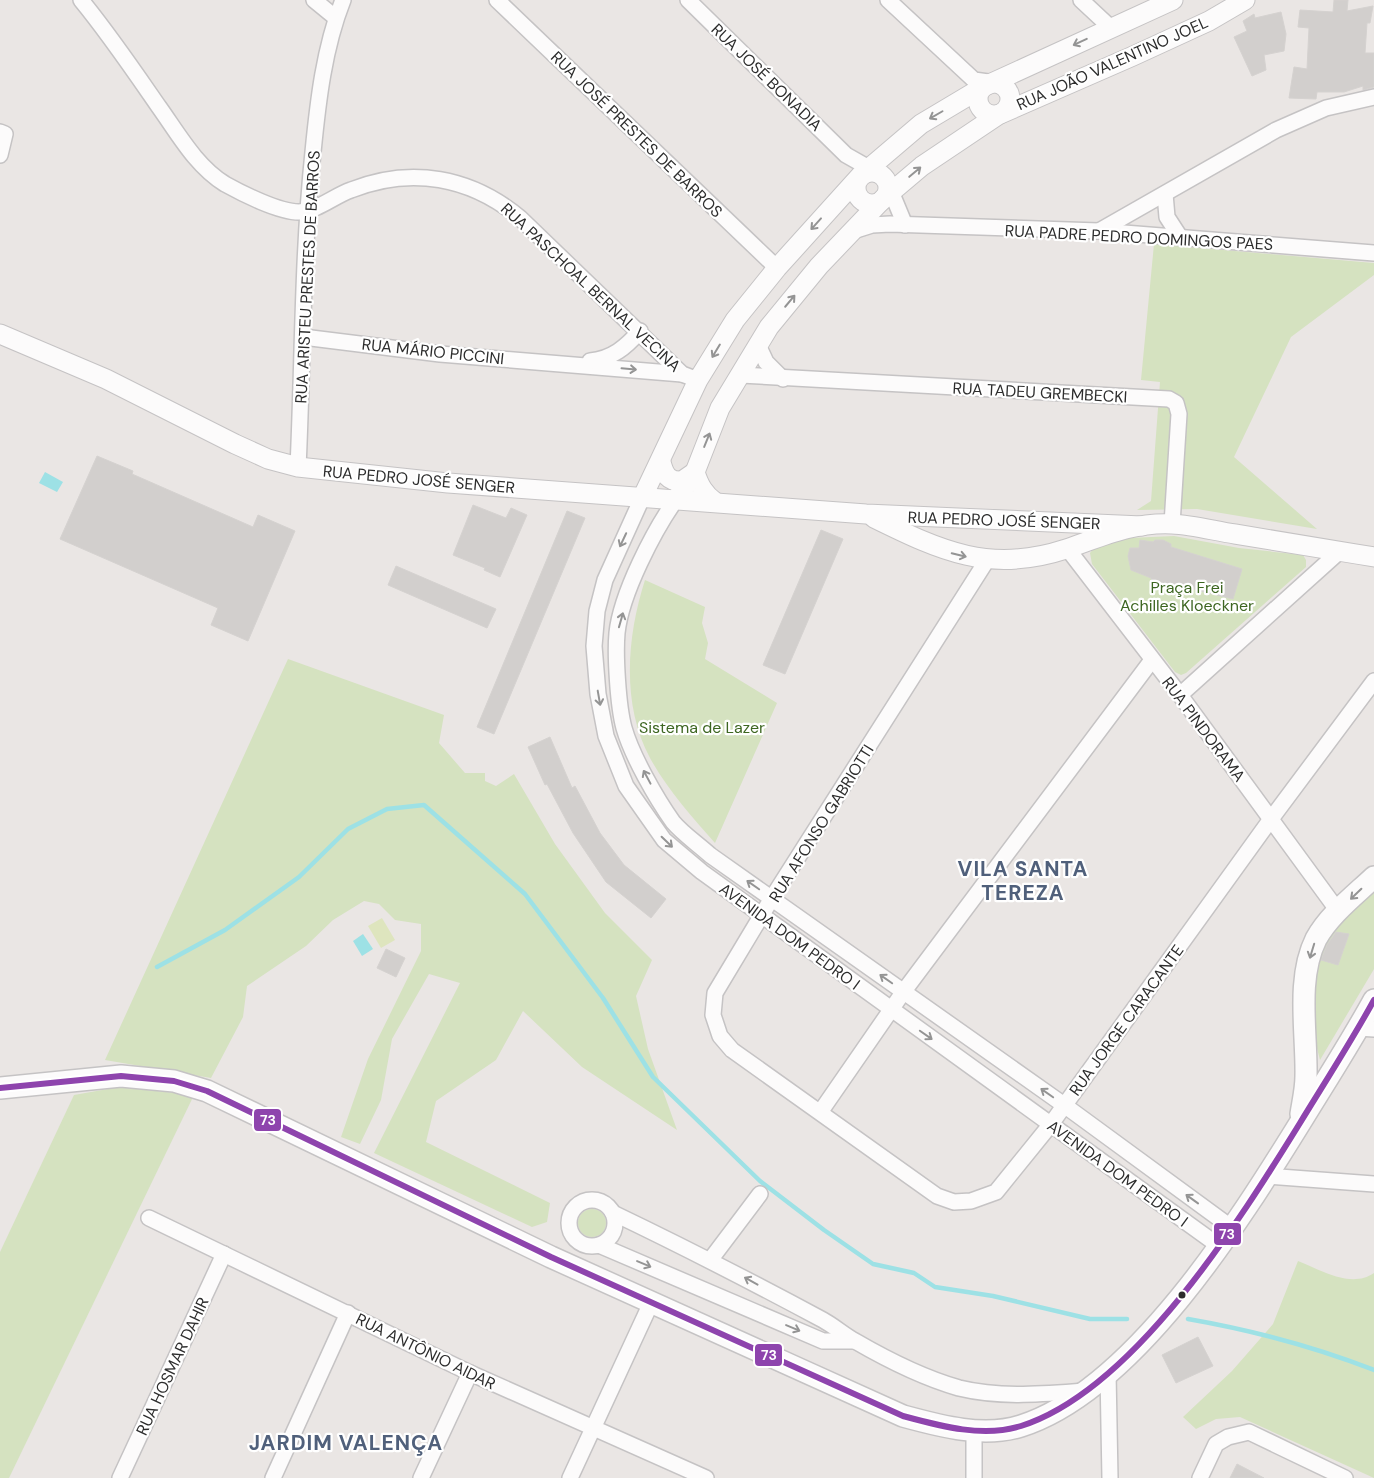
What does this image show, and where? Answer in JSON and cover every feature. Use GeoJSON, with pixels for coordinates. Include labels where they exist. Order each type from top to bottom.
{"type":"FeatureCollection","features":[{"type":"Feature","properties":{"kind":"main road"},"geometry":{"type":"LineString","coordinates":[[1299,1124],[1305,1091],[1304,1003],[1311,951],[1317,937],[1338,911],[1374,877]]}},
{"type":"Feature","properties":{"kind":"main road"},"geometry":{"type":"LineString","coordinates":[[0,1088],[121,1076],[174,1081],[207,1091],[651,1304],[903,1416],[938,1426],[974,1431],[998,1431],[1026,1424],[1056,1411],[1108,1374],[1147,1334],[1219,1246],[1268,1176],[1336,1065],[1366,1029],[1374,1000]]}},
{"type":"Feature","properties":{"kind":"main road"},"geometry":{"type":"LineString","coordinates":[[1305,1054],[1317,1068],[1323,1070],[1336,1065]]}},
{"type":"Feature","properties":{"kind":"street","name":"RUA PASCHOAL BERNAL VECINA"},"geometry":{"type":"LineString","coordinates":[[81,0],[198,162],[225,184],[282,209],[299,212],[315,208],[336,195],[382,179],[418,177],[447,181],[479,190],[501,202],[520,218],[690,377]]}},
{"type":"Feature","properties":{"kind":"street"},"geometry":{"type":"LineString","coordinates":[[314,0],[336,18]]}},
{"type":"Feature","properties":{"kind":"street","name":"RUA ARISTEU PRESTES DE BARROS"},"geometry":{"type":"LineString","coordinates":[[298,467],[307,210],[319,90],[336,18],[343,0]]}},
{"type":"Feature","properties":{"kind":"street","name":"RUA JOSÉ PRESTES DE BARROS"},"geometry":{"type":"LineString","coordinates":[[496,0],[777,268]]}},
{"type":"Feature","properties":{"kind":"street","name":"RUA JOSÉ BONADIA"},"geometry":{"type":"LineString","coordinates":[[688,0],[846,155],[872,188]]}},
{"type":"Feature","properties":{"kind":"street"},"geometry":{"type":"LineString","coordinates":[[888,0],[983,88]]}},
{"type":"Feature","properties":{"kind":"street"},"geometry":{"type":"LineString","coordinates":[[1081,0],[1111,28]]}},
{"type":"Feature","properties":{"kind":"street","name":"RUA JOÃO VALENTINO JOEL"},"geometry":{"type":"LineString","coordinates":[[643,496],[661,462],[690,377],[777,268],[872,188],[921,124],[983,88],[1173,0]]}},
{"type":"Feature","properties":{"kind":"street","name":"RUA JOÃO VALENTINO JOEL"},"geometry":{"type":"LineString","coordinates":[[677,498],[694,472],[720,408],[769,327],[852,232],[872,188],[922,166],[1002,113],[1209,21],[1245,0]]}},
{"type":"Feature","properties":{"kind":"street","name":"RUA JOÃO VALENTINO JOEL"},"geometry":{"type":"LineString","coordinates":[[983,88],[1006,88],[1010,95],[1010,104],[1002,113],[990,115],[982,110],[983,88]]}},
{"type":"Feature","properties":{"kind":"street"},"geometry":{"type":"LineString","coordinates":[[1099,231],[1276,130],[1326,108],[1374,97]]}},
{"type":"Feature","properties":{"kind":"street"},"geometry":{"type":"LineString","coordinates":[[0,132],[5,134],[0,155]]}},
{"type":"Feature","properties":{"kind":"street"},"geometry":{"type":"LineString","coordinates":[[846,155],[905,225]]}},
{"type":"Feature","properties":{"kind":"street","name":"RUA PADRE PEDRO DOMINGOS PAES"},"geometry":{"type":"LineString","coordinates":[[872,188],[905,225]]}},
{"type":"Feature","properties":{"kind":"street"},"geometry":{"type":"LineString","coordinates":[[1164,194],[1167,217],[1180,237]]}},
{"type":"Feature","properties":{"kind":"street","name":"RUA PADRE PEDRO DOMINGOS PAES"},"geometry":{"type":"LineString","coordinates":[[852,232],[881,224],[1099,231],[1374,253]]}},
{"type":"Feature","properties":{"kind":"street","name":"RUA MÁRIO PICCINI"},"geometry":{"type":"LineString","coordinates":[[563,363],[612,356],[627,346],[640,331]]}},
{"type":"Feature","properties":{"kind":"street","name":"RUA PEDRO JOSÉ SENGER"},"geometry":{"type":"LineString","coordinates":[[0,334],[106,379],[268,460],[298,467],[448,483],[1048,526],[1142,526],[1172,524],[1374,557]]}},
{"type":"Feature","properties":{"kind":"street","name":"RUA MÁRIO PICCINI"},"geometry":{"type":"LineString","coordinates":[[303,337],[440,354],[563,363],[690,377]]}},
{"type":"Feature","properties":{"kind":"street"},"geometry":{"type":"LineString","coordinates":[[759,346],[766,362],[783,379]]}},
{"type":"Feature","properties":{"kind":"street","name":"RUA TADEU GREMBECKI"},"geometry":{"type":"LineString","coordinates":[[741,375],[783,379],[1169,399],[1176,403],[1179,414],[1172,524]]}},
{"type":"Feature","properties":{"kind":"street"},"geometry":{"type":"LineString","coordinates":[[661,462],[666,476],[671,480],[682,481],[694,472],[701,488],[715,502]]}},
{"type":"Feature","properties":{"kind":"street","name":"AVENIDA DOM PEDRO I"},"geometry":{"type":"LineString","coordinates":[[643,496],[604,580],[597,611],[595,662],[598,694],[606,736],[626,786],[664,840],[702,872],[890,1010],[1219,1246]]}},
{"type":"Feature","properties":{"kind":"street","name":"AVENIDA DOM PEDRO I"},"geometry":{"type":"LineString","coordinates":[[677,498],[666,514],[630,586],[617,632],[617,670],[624,728],[646,777],[674,823],[710,855],[1064,1105],[1232,1228]]}},
{"type":"Feature","properties":{"kind":"street","name":"RUA PEDRO JOSÉ SENGER"},"geometry":{"type":"LineString","coordinates":[[866,514],[951,553],[987,560],[1019,559],[1046,554],[1105,533],[1142,526]]}},
{"type":"Feature","properties":{"kind":"street"},"geometry":{"type":"LineString","coordinates":[[930,545],[926,533],[928,525],[941,517]]}},
{"type":"Feature","properties":{"kind":"street"},"geometry":{"type":"LineString","coordinates":[[1048,526],[1066,548]]}},
{"type":"Feature","properties":{"kind":"street"},"geometry":{"type":"LineString","coordinates":[[1046,554],[1051,545],[1048,526]]}},
{"type":"Feature","properties":{"kind":"street","name":"RUA PINDORAMA"},"geometry":{"type":"LineString","coordinates":[[1066,548],[1180,695],[1338,911]]}},
{"type":"Feature","properties":{"kind":"street"},"geometry":{"type":"LineString","coordinates":[[1180,695],[1340,551]]}},
{"type":"Feature","properties":{"kind":"street","name":"RUA AFONSO GABRIOTTI"},"geometry":{"type":"LineString","coordinates":[[821,1112],[732,1050],[720,1036],[713,1015],[715,993],[772,898],[987,560]]}},
{"type":"Feature","properties":{"kind":"street"},"geometry":{"type":"LineString","coordinates":[[821,1112],[890,1010],[1152,660]]}},
{"type":"Feature","properties":{"kind":"street","name":"RUA JORGE CARACANTE"},"geometry":{"type":"LineString","coordinates":[[821,1112],[937,1196],[954,1202],[971,1201],[996,1192],[1051,1124],[1270,819],[1374,681]]}},
{"type":"Feature","properties":{"kind":"street"},"geometry":{"type":"LineString","coordinates":[[1268,1176],[1374,1184]]}},
{"type":"Feature","properties":{"kind":"street"},"geometry":{"type":"LineString","coordinates":[[711,1260],[760,1194]]}},
{"type":"Feature","properties":{"kind":"street"},"geometry":{"type":"LineString","coordinates":[[854,1341],[823,1341],[599,1245],[584,1245],[577,1241],[569,1228],[571,1213],[581,1202],[588,1200],[603,1203],[613,1214],[711,1260],[834,1326],[854,1341],[912,1370],[958,1387],[984,1393],[1020,1395],[1085,1391]]}},
{"type":"Feature","properties":{"kind":"street"},"geometry":{"type":"LineString","coordinates":[[599,1245],[611,1235],[614,1228],[613,1214]]}},
{"type":"Feature","properties":{"kind":"street","name":"RUA ANTÔNIO AIDAR"},"geometry":{"type":"LineString","coordinates":[[149,1218],[470,1373],[706,1478]]}},
{"type":"Feature","properties":{"kind":"street","name":"RUA HOSMAR DAHIR"},"geometry":{"type":"LineString","coordinates":[[120,1478],[224,1254]]}},
{"type":"Feature","properties":{"kind":"street"},"geometry":{"type":"LineString","coordinates":[[570,1478],[651,1304]]}},
{"type":"Feature","properties":{"kind":"street"},"geometry":{"type":"LineString","coordinates":[[273,1478],[348,1313]]}},
{"type":"Feature","properties":{"kind":"street"},"geometry":{"type":"LineString","coordinates":[[421,1478],[470,1373]]}},
{"type":"Feature","properties":{"kind":"street"},"geometry":{"type":"LineString","coordinates":[[1108,1374],[1110,1478]]}},
{"type":"Feature","properties":{"kind":"street"},"geometry":{"type":"LineString","coordinates":[[974,1431],[974,1478]]}},
{"type":"Feature","properties":{"kind":"street"},"geometry":{"type":"LineString","coordinates":[[1200,1478],[1216,1444],[1228,1437],[1249,1432],[1345,1478]]}},
{"type":"Feature","properties":{"kind":"green space"},"geometry":{"type":"Polygon","coordinates":[[[1154,244],[1374,263],[1374,275],[1291,337],[1234,457],[1317,529],[1197,509],[1137,510],[1151,501],[1160,382],[1141,380],[1154,244]]]}},
{"type":"Feature","properties":{"kind":"green space","name":"Praça Frei Achilles Kloeckner"},"geometry":{"type":"Polygon","coordinates":[[[1174,536],[1239,548],[1303,555],[1306,560],[1306,567],[1186,673],[1181,675],[1175,672],[1092,564],[1090,553],[1097,544],[1129,538],[1174,536]]]}},
{"type":"Feature","properties":{"kind":"green space","name":"Sistema de Lazer"},"geometry":{"type":"Polygon","coordinates":[[[645,580],[705,607],[702,623],[708,643],[705,659],[777,703],[715,843],[664,781],[650,758],[634,715],[631,693],[631,647],[634,624],[645,580]]]}},
{"type":"Feature","properties":{"kind":"green space"},"geometry":{"type":"Polygon","coordinates":[[[288,659],[444,715],[439,743],[465,773],[485,773],[485,781],[496,786],[514,774],[555,844],[605,913],[652,960],[636,996],[648,1049],[677,1130],[582,1067],[523,1011],[496,1060],[436,1101],[426,1142],[550,1203],[547,1222],[532,1227],[374,1153],[460,983],[429,974],[392,1039],[381,1100],[360,1144],[341,1137],[368,1059],[421,951],[421,924],[395,920],[379,904],[364,901],[333,920],[306,946],[247,986],[243,1017],[211,1078],[105,1060],[288,659]]]}},
{"type":"Feature","properties":{"kind":"green space"},"geometry":{"type":"Polygon","coordinates":[[[1374,889],[1374,969],[1320,1060],[1311,1025],[1313,989],[1320,960],[1331,931],[1374,889]]]}},
{"type":"Feature","properties":{"kind":"green space"},"geometry":{"type":"Polygon","coordinates":[[[382,918],[395,940],[381,948],[368,926],[382,918]]]}},
{"type":"Feature","properties":{"kind":"green space"},"geometry":{"type":"Polygon","coordinates":[[[119,1087],[194,1095],[9,1478],[0,1478],[0,1252],[74,1095],[119,1087]]]}},
{"type":"Feature","properties":{"kind":"green space"},"geometry":{"type":"Polygon","coordinates":[[[592,1209],[602,1213],[606,1223],[602,1233],[592,1237],[582,1233],[578,1223],[582,1213],[592,1209]]]}},
{"type":"Feature","properties":{"kind":"green space"},"geometry":{"type":"Polygon","coordinates":[[[1298,1261],[1346,1279],[1356,1279],[1374,1273],[1374,1478],[1240,1417],[1216,1419],[1196,1429],[1183,1417],[1232,1371],[1273,1324],[1298,1261]]]}},
{"type":"Feature","properties":{"kind":"water"},"geometry":{"type":"Polygon","coordinates":[[[45,472],[63,482],[57,492],[39,483],[45,472]]]}},
{"type":"Feature","properties":{"kind":"water"},"geometry":{"type":"Polygon","coordinates":[[[363,934],[373,949],[362,956],[353,941],[363,934]]]}},
{"type":"Feature","properties":{"kind":"building"},"geometry":{"type":"Polygon","coordinates":[[[1334,0],[1348,0],[1347,11],[1373,6],[1370,23],[1367,23],[1365,53],[1374,53],[1374,87],[1363,90],[1363,86],[1344,92],[1317,92],[1316,99],[1289,98],[1294,67],[1307,69],[1309,28],[1298,27],[1300,10],[1333,12],[1334,0]]]}},
{"type":"Feature","properties":{"kind":"building"},"geometry":{"type":"Polygon","coordinates":[[[1281,12],[1286,34],[1284,51],[1264,55],[1266,70],[1252,76],[1234,37],[1247,31],[1243,21],[1254,14],[1255,18],[1281,12]]]}},
{"type":"Feature","properties":{"kind":"building"},"geometry":{"type":"Polygon","coordinates":[[[97,456],[133,471],[132,474],[253,527],[258,515],[295,531],[248,641],[211,625],[218,608],[60,539],[97,456]]]}},
{"type":"Feature","properties":{"kind":"building"},"geometry":{"type":"Polygon","coordinates":[[[473,505],[506,518],[511,508],[527,515],[500,577],[484,570],[485,568],[453,555],[473,505]]]}},
{"type":"Feature","properties":{"kind":"building"},"geometry":{"type":"Polygon","coordinates":[[[567,511],[585,518],[494,734],[477,727],[567,511]]]}},
{"type":"Feature","properties":{"kind":"building"},"geometry":{"type":"Polygon","coordinates":[[[821,530],[843,539],[785,674],[763,665],[821,530]]]}},
{"type":"Feature","properties":{"kind":"building"},"geometry":{"type":"Polygon","coordinates":[[[1140,540],[1153,542],[1155,540],[1163,540],[1171,544],[1171,547],[1242,569],[1233,599],[1173,584],[1172,588],[1152,582],[1151,578],[1131,570],[1128,556],[1130,548],[1139,548],[1140,540]]]}},
{"type":"Feature","properties":{"kind":"building"},"geometry":{"type":"Polygon","coordinates":[[[396,566],[496,609],[487,628],[388,585],[396,566]]]}},
{"type":"Feature","properties":{"kind":"building"},"geometry":{"type":"Polygon","coordinates":[[[550,737],[572,788],[575,786],[600,833],[624,865],[666,899],[651,918],[606,882],[573,833],[547,784],[545,785],[528,747],[550,737]]]}},
{"type":"Feature","properties":{"kind":"building"},"geometry":{"type":"Polygon","coordinates":[[[1336,932],[1349,934],[1338,965],[1321,960],[1327,945],[1336,932]]]}},
{"type":"Feature","properties":{"kind":"building"},"geometry":{"type":"Polygon","coordinates":[[[386,949],[405,958],[396,977],[377,968],[386,949]]]}},
{"type":"Feature","properties":{"kind":"building"},"geometry":{"type":"Polygon","coordinates":[[[1198,1337],[1213,1366],[1176,1383],[1162,1355],[1198,1337]]]}},
{"type":"Feature","properties":{"kind":"building"},"geometry":{"type":"Polygon","coordinates":[[[1237,1464],[1264,1478],[1230,1478],[1237,1464]]]}},
{"type":"Feature","properties":{"kind":"waterway"},"geometry":{"type":"LineString","coordinates":[[157,967],[225,930],[299,877],[348,829],[387,809],[424,805],[525,894],[603,998],[653,1077],[760,1181],[824,1230],[873,1264],[914,1273],[935,1287],[993,1296],[1090,1319],[1127,1319]]}},
{"type":"Feature","properties":{"kind":"waterway"},"geometry":{"type":"LineString","coordinates":[[1188,1319],[1282,1340],[1374,1370]]}},
{"type":"Feature","properties":{"kind":"transit line","name":"73"},"geometry":{"type":"LineString","coordinates":[[0,1088],[121,1076],[174,1081],[207,1091],[551,1257],[903,1416],[947,1427],[992,1431],[1021,1426],[1063,1407],[1104,1377],[1143,1340],[1215,1252],[1247,1206],[1338,1062],[1374,1000]]}},
{"type":"Feature","properties":{"kind":"district","name":"VILA SANTA TEREZA"},"geometry":{"type":"Point","coordinates":[1023,881]}},
{"type":"Feature","properties":{"kind":"district","name":"JARDIM VALENÇA"},"geometry":{"type":"Point","coordinates":[346,1443]}}]}
